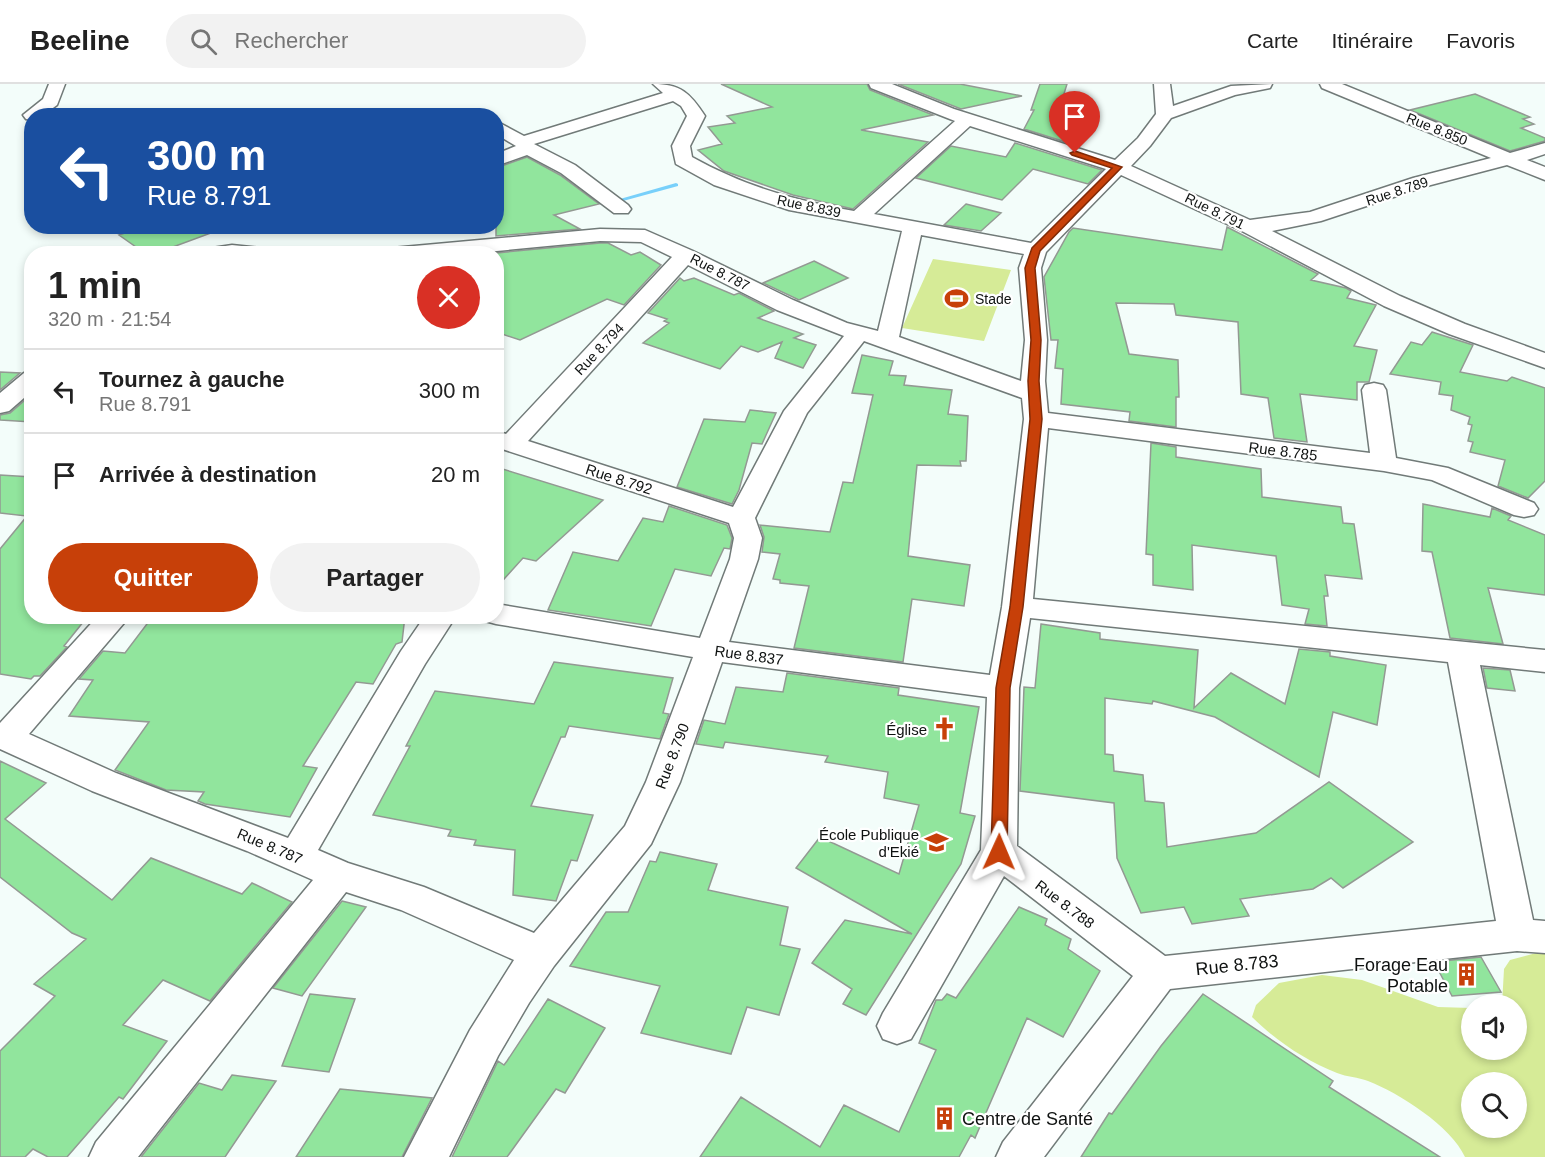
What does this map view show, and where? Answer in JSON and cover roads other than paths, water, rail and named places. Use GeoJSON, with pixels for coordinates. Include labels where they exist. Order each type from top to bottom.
{"type":"FeatureCollection","features":[{"type":"Feature","properties":{"kind":"street"},"geometry":{"type":"LineString","coordinates":[[42,108],[51,102],[57,84]]}},
{"type":"Feature","properties":{"kind":"street","name":"Rue 8.791"},"geometry":{"type":"LineString","coordinates":[[877,84],[967,119],[1118,167],[1247,226],[1392,301],[1457,329],[1540,354]]}},
{"type":"Feature","properties":{"kind":"street"},"geometry":{"type":"LineString","coordinates":[[1162,84],[1165,114]]}},
{"type":"Feature","properties":{"kind":"street"},"geometry":{"type":"LineString","coordinates":[[897,1026],[999,852],[1003,688],[1017,607],[1035,406],[1036,340],[1030,268],[1036,250],[1144,142],[1165,114],[1231,91],[1264,84]]}},
{"type":"Feature","properties":{"kind":"street","name":"Rue 8.850"},"geometry":{"type":"LineString","coordinates":[[1328,84],[1545,174]]}},
{"type":"Feature","properties":{"kind":"street"},"geometry":{"type":"LineString","coordinates":[[504,157],[525,145],[669,89]]}},
{"type":"Feature","properties":{"kind":"street","name":"Rue 8.839"},"geometry":{"type":"LineString","coordinates":[[669,89],[688,104],[696,116],[681,146],[683,160],[721,181],[796,206],[1036,250]]}},
{"type":"Feature","properties":{"kind":"street"},"geometry":{"type":"LineString","coordinates":[[859,217],[967,119]]}},
{"type":"Feature","properties":{"kind":"street"},"geometry":{"type":"LineString","coordinates":[[504,131],[568,169],[621,209]]}},
{"type":"Feature","properties":{"kind":"street","name":"Rue 8.789"},"geometry":{"type":"LineString","coordinates":[[1247,226],[1281,225],[1311,219],[1421,182],[1512,159],[1545,148]]}},
{"type":"Feature","properties":{"kind":"street"},"geometry":{"type":"LineString","coordinates":[[741,518],[796,411],[873,337],[913,227]]}},
{"type":"Feature","properties":{"kind":"street","name":"Rue 8.787"},"geometry":{"type":"LineString","coordinates":[[480,246],[600,235],[636,235],[686,255],[785,305],[839,328],[873,337],[1035,406]]}},
{"type":"Feature","properties":{"kind":"street"},"geometry":{"type":"LineString","coordinates":[[399,246],[408,236]]}},
{"type":"Feature","properties":{"kind":"street","name":"Rue 8.794"},"geometry":{"type":"LineString","coordinates":[[504,442],[686,255]]}},
{"type":"Feature","properties":{"kind":"street"},"geometry":{"type":"LineString","coordinates":[[0,406],[24,385]]}},
{"type":"Feature","properties":{"kind":"street"},"geometry":{"type":"LineString","coordinates":[[1374,390],[1384,464]]}},
{"type":"Feature","properties":{"kind":"street","name":"Rue 8.785"},"geometry":{"type":"LineString","coordinates":[[1035,406],[1439,474],[1524,509]]}},
{"type":"Feature","properties":{"kind":"street","name":"Rue 8.792"},"geometry":{"type":"LineString","coordinates":[[504,442],[741,518]]}},
{"type":"Feature","properties":{"kind":"street","name":"Rue 8.790"},"geometry":{"type":"LineString","coordinates":[[426,1157],[484,1043],[540,954],[639,834],[663,782],[744,559],[748,538],[741,518]]}},
{"type":"Feature","properties":{"kind":"street"},"geometry":{"type":"LineString","coordinates":[[1017,607],[1545,660]]}},
{"type":"Feature","properties":{"kind":"street","name":"Rue 8.837"},"geometry":{"type":"LineString","coordinates":[[504,615],[711,650],[1003,688]]}},
{"type":"Feature","properties":{"kind":"street"},"geometry":{"type":"LineString","coordinates":[[3,736],[108,624]]}},
{"type":"Feature","properties":{"kind":"street"},"geometry":{"type":"LineString","coordinates":[[296,856],[412,659],[436,624]]}},
{"type":"Feature","properties":{"kind":"street"},"geometry":{"type":"LineString","coordinates":[[1462,652],[1531,936]]}},
{"type":"Feature","properties":{"kind":"street","name":"Rue 8.787"},"geometry":{"type":"LineString","coordinates":[[3,736],[104,782],[296,856],[338,875],[411,898],[490,930],[540,954]]}},
{"type":"Feature","properties":{"kind":"street","name":"Rue 8.788"},"geometry":{"type":"LineString","coordinates":[[999,852],[1074,911],[1159,973]]}},
{"type":"Feature","properties":{"kind":"street"},"geometry":{"type":"LineString","coordinates":[[111,1157],[338,875]]}},
{"type":"Feature","properties":{"kind":"street","name":"Rue 8.783"},"geometry":{"type":"LineString","coordinates":[[1159,973],[1531,936]]}},
{"type":"Feature","properties":{"kind":"street"},"geometry":{"type":"LineString","coordinates":[[1018,1157],[1159,973]]}},
{"type":"Feature","properties":{"kind":"waterway"},"geometry":{"type":"LineString","coordinates":[[623,199],[676,185]]}},
{"type":"Feature","properties":{"kind":"place","name":"Stade"},"geometry":{"type":"Point","coordinates":[957,299]}},
{"type":"Feature","properties":{"kind":"place","name":"Église"},"geometry":{"type":"Point","coordinates":[945,729]}},
{"type":"Feature","properties":{"kind":"place","name":"École Publique d'Ekié"},"geometry":{"type":"Point","coordinates":[937,843]}},
{"type":"Feature","properties":{"kind":"place","name":"Forage Eau Potable"},"geometry":{"type":"Point","coordinates":[1466,975]}},
{"type":"Feature","properties":{"kind":"place","name":"Centre de Santé"},"geometry":{"type":"Point","coordinates":[944,1119]}}]}
